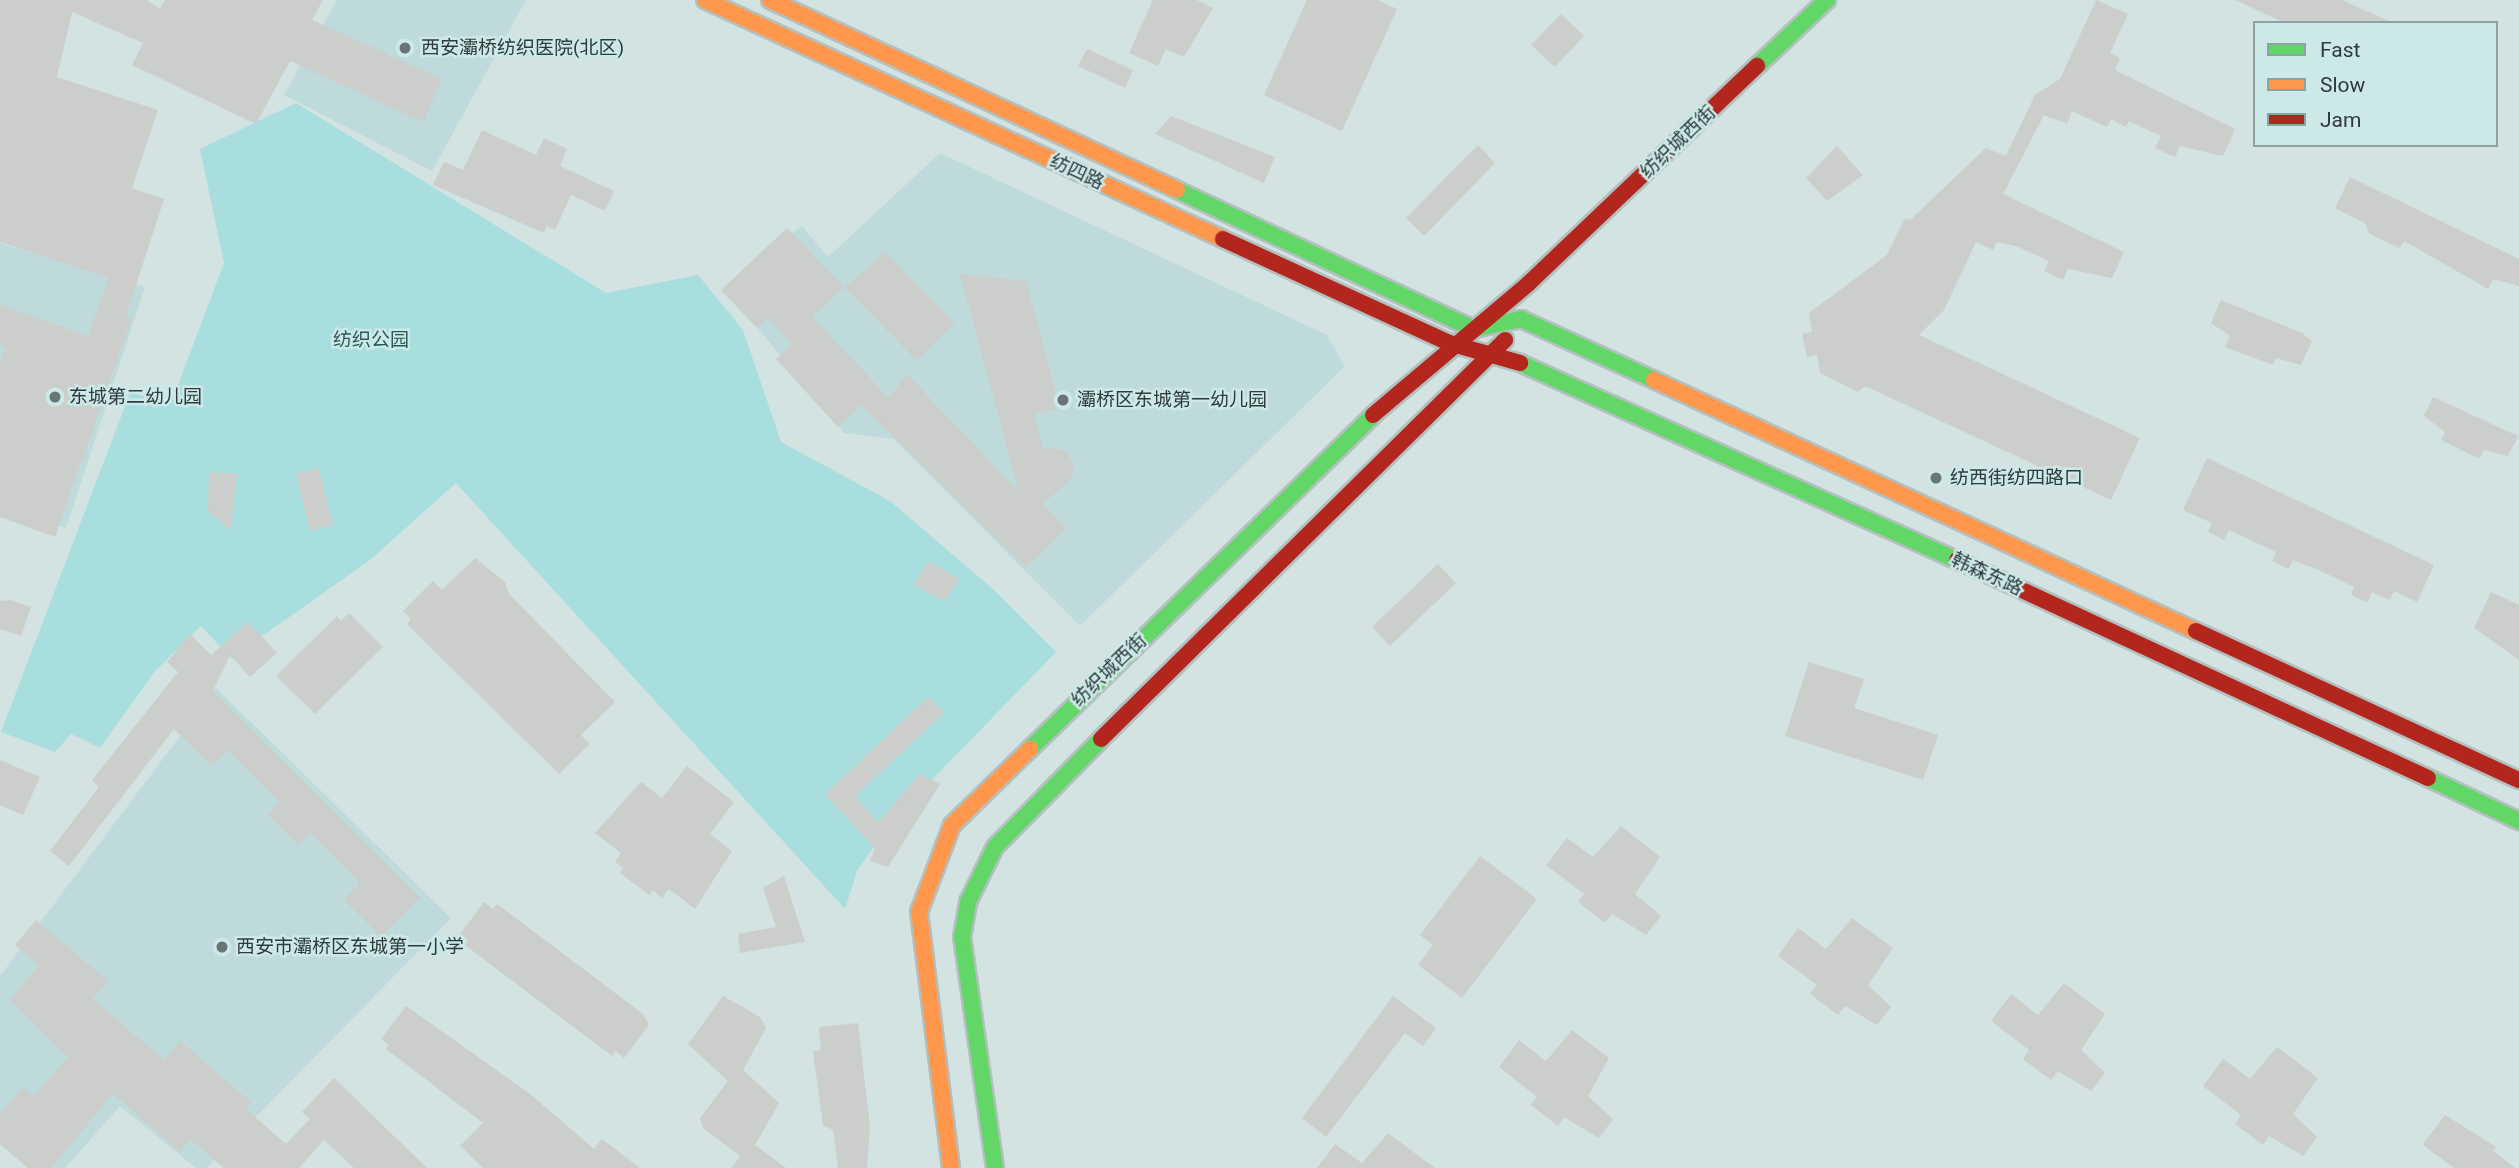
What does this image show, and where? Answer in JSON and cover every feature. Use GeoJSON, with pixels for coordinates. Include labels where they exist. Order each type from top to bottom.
{"type":"FeatureCollection","features":[{"type":"Feature","properties":{"kind":"main road","name":"纺四路"},"geometry":{"type":"LineString","coordinates":[[705,0],[1448,343]]}},
{"type":"Feature","properties":{"kind":"main road","name":"纺四路"},"geometry":{"type":"LineString","coordinates":[[770,0],[1474,329]]}},
{"type":"Feature","properties":{"kind":"main road","name":"纺织城西街"},"geometry":{"type":"LineString","coordinates":[[951,1168],[919,912],[952,825],[1448,343],[1474,329],[1529,283],[1827,0]]}},
{"type":"Feature","properties":{"kind":"main road"},"geometry":{"type":"LineString","coordinates":[[995,1168],[962,937],[968,902],[995,847],[1310,526],[1496,352],[1521,319],[1529,283]]}},
{"type":"Feature","properties":{"kind":"main road","name":"韩森东路"},"geometry":{"type":"LineString","coordinates":[[1521,319],[2519,780]]}},
{"type":"Feature","properties":{"kind":"main road"},"geometry":{"type":"LineString","coordinates":[[1474,329],[1521,319]]}},
{"type":"Feature","properties":{"kind":"main road","name":"韩森东路"},"geometry":{"type":"LineString","coordinates":[[1448,343],[1496,352],[2519,821]]}},
{"type":"Feature","properties":{"kind":"shaded area","name":"西安灞桥纺织医院(北区)"},"geometry":{"type":"Polygon","coordinates":[[[337,0],[526,0],[432,171],[284,95],[337,0]]]}},
{"type":"Feature","properties":{"kind":"shaded area","name":"灞桥区东城第一幼儿园"},"geometry":{"type":"Polygon","coordinates":[[[940,153],[1327,335],[1345,366],[1080,626],[894,439],[844,433],[724,287],[802,226],[828,257],[940,153]]]}},
{"type":"Feature","properties":{"kind":"shaded area","name":"东城第二幼儿园"},"geometry":{"type":"Polygon","coordinates":[[[0,243],[145,287],[66,528],[0,506],[0,243]]]}},
{"type":"Feature","properties":{"kind":"shaded area","name":"西安市灞桥区东城第一小学"},"geometry":{"type":"Polygon","coordinates":[[[216,688],[451,918],[206,1168],[196,1168],[120,1106],[65,1168],[32,1168],[0,1142],[0,976],[216,688]]]}},
{"type":"Feature","properties":{"kind":"green space","name":"纺织公园"},"geometry":{"type":"Polygon","coordinates":[[[296,103],[606,293],[698,275],[743,330],[781,442],[890,501],[995,591],[1056,652],[890,823],[857,871],[845,909],[456,483],[370,560],[231,658],[201,626],[155,671],[100,748],[71,734],[55,752],[1,732],[130,393],[172,401],[224,263],[200,149],[296,103]]]}},
{"type":"Feature","properties":{"kind":"building"},"geometry":{"type":"Polygon","coordinates":[[[0,0],[147,0],[160,9],[165,0],[323,0],[312,20],[442,79],[423,122],[290,61],[256,124],[132,65],[143,43],[72,12],[57,77],[158,110],[132,188],[164,199],[126,316],[132,318],[55,537],[0,517],[0,362],[6,347],[0,345],[0,305],[88,336],[109,278],[0,242],[0,0]]]}},
{"type":"Feature","properties":{"kind":"building"},"geometry":{"type":"Polygon","coordinates":[[[1153,0],[1197,0],[1213,8],[1184,57],[1166,49],[1158,66],[1129,53],[1153,0]]]}},
{"type":"Feature","properties":{"kind":"building"},"geometry":{"type":"Polygon","coordinates":[[[1307,0],[1377,0],[1397,9],[1342,131],[1264,95],[1307,0]]]}},
{"type":"Feature","properties":{"kind":"building"},"geometry":{"type":"Polygon","coordinates":[[[2096,0],[2128,14],[2110,53],[2120,58],[2115,70],[2235,129],[2223,156],[2180,146],[2175,157],[2155,148],[2161,136],[2129,121],[2126,127],[2111,119],[2107,127],[2072,111],[2067,124],[2044,115],[2003,194],[2124,252],[2112,278],[2068,269],[2063,280],[2044,271],[2049,261],[2016,246],[1997,242],[1993,250],[1976,242],[1944,310],[1919,335],[2140,438],[2111,500],[1865,386],[1858,392],[1820,373],[1817,355],[1807,357],[1802,334],[1812,332],[1809,313],[1887,255],[1905,218],[1910,220],[1986,148],[2006,156],[2035,95],[2060,79],[2096,0]]]}},
{"type":"Feature","properties":{"kind":"building"},"geometry":{"type":"Polygon","coordinates":[[[2235,0],[2342,0],[2389,21],[2281,21],[2235,0]]]}},
{"type":"Feature","properties":{"kind":"building"},"geometry":{"type":"Polygon","coordinates":[[[1561,14],[1584,36],[1555,67],[1531,45],[1561,14]]]}},
{"type":"Feature","properties":{"kind":"building"},"geometry":{"type":"Polygon","coordinates":[[[1087,49],[1133,70],[1125,88],[1078,66],[1087,49]]]}},
{"type":"Feature","properties":{"kind":"building"},"geometry":{"type":"Polygon","coordinates":[[[1171,116],[1275,157],[1264,183],[1155,134],[1171,116]]]}},
{"type":"Feature","properties":{"kind":"building"},"geometry":{"type":"Polygon","coordinates":[[[482,130],[536,155],[544,138],[567,149],[560,166],[614,191],[605,211],[571,195],[555,230],[547,226],[544,233],[433,185],[444,162],[463,170],[482,130]]]}},
{"type":"Feature","properties":{"kind":"building"},"geometry":{"type":"Polygon","coordinates":[[[1478,145],[1495,163],[1424,236],[1406,218],[1478,145]]]}},
{"type":"Feature","properties":{"kind":"building"},"geometry":{"type":"Polygon","coordinates":[[[1837,146],[1863,175],[1827,201],[1806,178],[1837,146]]]}},
{"type":"Feature","properties":{"kind":"building"},"geometry":{"type":"Polygon","coordinates":[[[2350,177],[2519,259],[2519,286],[2493,279],[2488,289],[2404,241],[2400,248],[2370,234],[2365,223],[2335,208],[2350,177]]]}},
{"type":"Feature","properties":{"kind":"building"},"geometry":{"type":"Polygon","coordinates":[[[787,228],[844,287],[812,317],[889,398],[907,374],[1019,492],[960,274],[1026,281],[1060,408],[1034,414],[1042,447],[1064,450],[1074,463],[1072,478],[1043,504],[1066,529],[1026,567],[861,405],[838,427],[776,359],[792,344],[768,318],[757,328],[721,290],[787,228]]]}},
{"type":"Feature","properties":{"kind":"building"},"geometry":{"type":"Polygon","coordinates":[[[885,252],[955,323],[917,361],[845,288],[885,252]]]}},
{"type":"Feature","properties":{"kind":"building"},"geometry":{"type":"Polygon","coordinates":[[[2221,300],[2302,333],[2312,341],[2301,365],[2276,358],[2273,365],[2225,347],[2230,336],[2211,323],[2221,300]]]}},
{"type":"Feature","properties":{"kind":"building"},"geometry":{"type":"Polygon","coordinates":[[[2433,397],[2518,436],[2508,456],[2484,450],[2480,458],[2441,440],[2445,432],[2424,416],[2433,397]]]}},
{"type":"Feature","properties":{"kind":"building"},"geometry":{"type":"Polygon","coordinates":[[[2207,458],[2434,565],[2417,602],[2394,591],[2390,600],[2372,592],[2367,603],[2351,595],[2354,587],[2293,560],[2289,569],[2272,561],[2276,552],[2229,530],[2224,540],[2208,532],[2212,523],[2183,510],[2207,458]]]}},
{"type":"Feature","properties":{"kind":"building"},"geometry":{"type":"Polygon","coordinates":[[[319,468],[333,525],[310,531],[296,474],[319,468]]]}},
{"type":"Feature","properties":{"kind":"building"},"geometry":{"type":"Polygon","coordinates":[[[209,472],[237,474],[231,530],[208,512],[209,472]]]}},
{"type":"Feature","properties":{"kind":"building"},"geometry":{"type":"Polygon","coordinates":[[[475,558],[505,582],[509,594],[615,702],[581,735],[590,744],[559,774],[407,624],[411,619],[403,611],[433,581],[442,590],[475,558]]]}},
{"type":"Feature","properties":{"kind":"building"},"geometry":{"type":"Polygon","coordinates":[[[928,561],[959,579],[945,602],[914,585],[928,561]]]}},
{"type":"Feature","properties":{"kind":"building"},"geometry":{"type":"Polygon","coordinates":[[[1438,564],[1456,583],[1390,646],[1372,627],[1438,564]]]}},
{"type":"Feature","properties":{"kind":"building"},"geometry":{"type":"Polygon","coordinates":[[[2491,592],[2519,605],[2519,660],[2474,628],[2491,592]]]}},
{"type":"Feature","properties":{"kind":"building"},"geometry":{"type":"Polygon","coordinates":[[[10,600],[31,607],[21,636],[0,629],[0,601],[10,600]]]}},
{"type":"Feature","properties":{"kind":"building"},"geometry":{"type":"Polygon","coordinates":[[[349,613],[383,647],[315,714],[276,676],[337,616],[341,621],[349,613]]]}},
{"type":"Feature","properties":{"kind":"building"},"geometry":{"type":"Polygon","coordinates":[[[248,622],[277,653],[250,677],[230,655],[213,691],[420,898],[381,937],[344,900],[360,883],[310,833],[298,845],[268,815],[280,802],[228,750],[211,766],[174,729],[69,866],[50,851],[99,787],[92,780],[178,672],[167,662],[190,634],[211,655],[248,622]]]}},
{"type":"Feature","properties":{"kind":"building"},"geometry":{"type":"Polygon","coordinates":[[[1809,662],[1864,679],[1854,708],[1938,735],[1923,780],[1785,736],[1809,662]]]}},
{"type":"Feature","properties":{"kind":"building"},"geometry":{"type":"Polygon","coordinates":[[[928,697],[944,713],[855,796],[878,822],[920,774],[940,784],[888,867],[870,861],[875,849],[825,794],[928,697]]]}},
{"type":"Feature","properties":{"kind":"building"},"geometry":{"type":"Polygon","coordinates":[[[0,760],[40,777],[23,815],[0,805],[0,760]]]}},
{"type":"Feature","properties":{"kind":"building"},"geometry":{"type":"Polygon","coordinates":[[[687,766],[734,802],[710,834],[732,851],[695,909],[669,889],[662,898],[653,890],[649,895],[620,873],[623,868],[615,862],[621,853],[595,833],[641,782],[662,798],[687,766]]]}},
{"type":"Feature","properties":{"kind":"building"},"geometry":{"type":"Polygon","coordinates":[[[1621,826],[1660,857],[1635,894],[1661,916],[1646,935],[1612,914],[1605,923],[1578,902],[1584,894],[1546,865],[1567,838],[1593,857],[1621,826]]]}},
{"type":"Feature","properties":{"kind":"building"},"geometry":{"type":"Polygon","coordinates":[[[1480,856],[1537,899],[1462,998],[1418,965],[1433,945],[1420,935],[1480,856]]]}},
{"type":"Feature","properties":{"kind":"building"},"geometry":{"type":"Polygon","coordinates":[[[784,876],[805,942],[740,953],[738,934],[776,927],[763,888],[784,876]]]}},
{"type":"Feature","properties":{"kind":"building"},"geometry":{"type":"Polygon","coordinates":[[[484,902],[493,909],[497,904],[643,1014],[649,1025],[624,1058],[616,1051],[612,1056],[465,945],[468,940],[460,934],[484,902]]]}},
{"type":"Feature","properties":{"kind":"building"},"geometry":{"type":"Polygon","coordinates":[[[1852,918],[1893,948],[1868,985],[1891,1007],[1877,1025],[1845,1006],[1838,1015],[1810,994],[1817,985],[1778,956],[1798,928],[1826,949],[1852,918]]]}},
{"type":"Feature","properties":{"kind":"building"},"geometry":{"type":"Polygon","coordinates":[[[36,920],[108,981],[93,999],[164,1060],[180,1041],[251,1102],[246,1109],[286,1144],[310,1119],[302,1112],[334,1078],[427,1168],[354,1168],[324,1140],[299,1168],[224,1168],[190,1139],[180,1151],[113,1094],[51,1168],[28,1168],[0,1144],[0,1114],[23,1087],[34,1096],[68,1057],[10,1000],[39,965],[15,945],[36,920]]]}},
{"type":"Feature","properties":{"kind":"building"},"geometry":{"type":"Polygon","coordinates":[[[2064,983],[2105,1014],[2081,1050],[2105,1073],[2091,1091],[2058,1071],[2051,1080],[2023,1059],[2029,1050],[1991,1021],[2011,994],[2038,1015],[2064,983]]]}},
{"type":"Feature","properties":{"kind":"building"},"geometry":{"type":"Polygon","coordinates":[[[723,996],[760,1017],[766,1028],[743,1070],[779,1103],[755,1145],[786,1168],[732,1168],[740,1156],[703,1128],[700,1118],[728,1081],[688,1044],[723,996]]]}},
{"type":"Feature","properties":{"kind":"building"},"geometry":{"type":"Polygon","coordinates":[[[1393,996],[1436,1028],[1423,1046],[1405,1033],[1326,1137],[1302,1118],[1393,996]]]}},
{"type":"Feature","properties":{"kind":"building"},"geometry":{"type":"Polygon","coordinates":[[[406,1006],[530,1094],[594,1149],[602,1139],[640,1168],[483,1168],[460,1146],[483,1123],[386,1049],[389,1045],[381,1039],[406,1006]]]}},
{"type":"Feature","properties":{"kind":"building"},"geometry":{"type":"Polygon","coordinates":[[[858,1023],[870,1127],[867,1168],[838,1168],[833,1130],[823,1125],[813,1051],[821,1050],[819,1027],[858,1023]]]}},
{"type":"Feature","properties":{"kind":"building"},"geometry":{"type":"Polygon","coordinates":[[[1572,1030],[1609,1058],[1588,1096],[1613,1119],[1599,1138],[1564,1117],[1558,1126],[1531,1105],[1537,1097],[1499,1067],[1519,1040],[1546,1061],[1572,1030]]]}},
{"type":"Feature","properties":{"kind":"building"},"geometry":{"type":"Polygon","coordinates":[[[2277,1047],[2318,1078],[2293,1114],[2317,1137],[2303,1156],[2269,1136],[2263,1145],[2235,1124],[2241,1115],[2203,1086],[2223,1059],[2250,1079],[2277,1047]]]}},
{"type":"Feature","properties":{"kind":"building"},"geometry":{"type":"Polygon","coordinates":[[[2445,1115],[2496,1147],[2493,1151],[2515,1168],[2454,1168],[2427,1148],[2423,1144],[2445,1115]]]}},
{"type":"Feature","properties":{"kind":"building"},"geometry":{"type":"Polygon","coordinates":[[[1388,1133],[1435,1168],[1317,1168],[1335,1144],[1362,1163],[1388,1133]]]}},
{"type":"Feature","properties":{"kind":"traffic: fast"},"geometry":{"type":"LineString","coordinates":[[1757,66],[1827,0]]}},
{"type":"Feature","properties":{"kind":"traffic: fast"},"geometry":{"type":"LineString","coordinates":[[1177,190],[1474,329],[1521,319],[1654,380]]}},
{"type":"Feature","properties":{"kind":"traffic: fast"},"geometry":{"type":"LineString","coordinates":[[1520,363],[1957,560]]}},
{"type":"Feature","properties":{"kind":"traffic: fast"},"geometry":{"type":"LineString","coordinates":[[1030,749],[1373,415]]}},
{"type":"Feature","properties":{"kind":"traffic: fast"},"geometry":{"type":"LineString","coordinates":[[995,1168],[962,937],[968,902],[995,847],[1101,739]]}},
{"type":"Feature","properties":{"kind":"traffic: fast"},"geometry":{"type":"LineString","coordinates":[[2428,778],[2519,821]]}},
{"type":"Feature","properties":{"kind":"traffic: slow"},"geometry":{"type":"LineString","coordinates":[[705,0],[1223,239]]}},
{"type":"Feature","properties":{"kind":"traffic: slow"},"geometry":{"type":"LineString","coordinates":[[770,0],[1177,190]]}},
{"type":"Feature","properties":{"kind":"traffic: slow"},"geometry":{"type":"LineString","coordinates":[[1654,380],[2196,631]]}},
{"type":"Feature","properties":{"kind":"traffic: slow"},"geometry":{"type":"LineString","coordinates":[[951,1168],[919,912],[952,825],[1030,749]]}},
{"type":"Feature","properties":{"kind":"traffic: jam"},"geometry":{"type":"LineString","coordinates":[[1373,415],[1529,283],[1757,66]]}},
{"type":"Feature","properties":{"kind":"traffic: jam"},"geometry":{"type":"LineString","coordinates":[[1223,239],[1449,343],[1520,363]]}},
{"type":"Feature","properties":{"kind":"traffic: jam"},"geometry":{"type":"LineString","coordinates":[[1101,739],[1505,340]]}},
{"type":"Feature","properties":{"kind":"traffic: jam"},"geometry":{"type":"LineString","coordinates":[[1957,560],[2428,778]]}},
{"type":"Feature","properties":{"kind":"traffic: jam"},"geometry":{"type":"LineString","coordinates":[[2196,631],[2519,780]]}},
{"type":"Feature","properties":{"kind":"place","name":"西安灞桥纺织医院(北区)"},"geometry":{"type":"Point","coordinates":[405,48]}},
{"type":"Feature","properties":{"kind":"place","name":"东城第二幼儿园"},"geometry":{"type":"Point","coordinates":[55,397]}},
{"type":"Feature","properties":{"kind":"place","name":"灞桥区东城第一幼儿园"},"geometry":{"type":"Point","coordinates":[1063,400]}},
{"type":"Feature","properties":{"kind":"place","name":"纺西街纺四路口"},"geometry":{"type":"Point","coordinates":[1936,478]}},
{"type":"Feature","properties":{"kind":"place","name":"西安市灞桥区东城第一小学"},"geometry":{"type":"Point","coordinates":[222,947]}}]}
